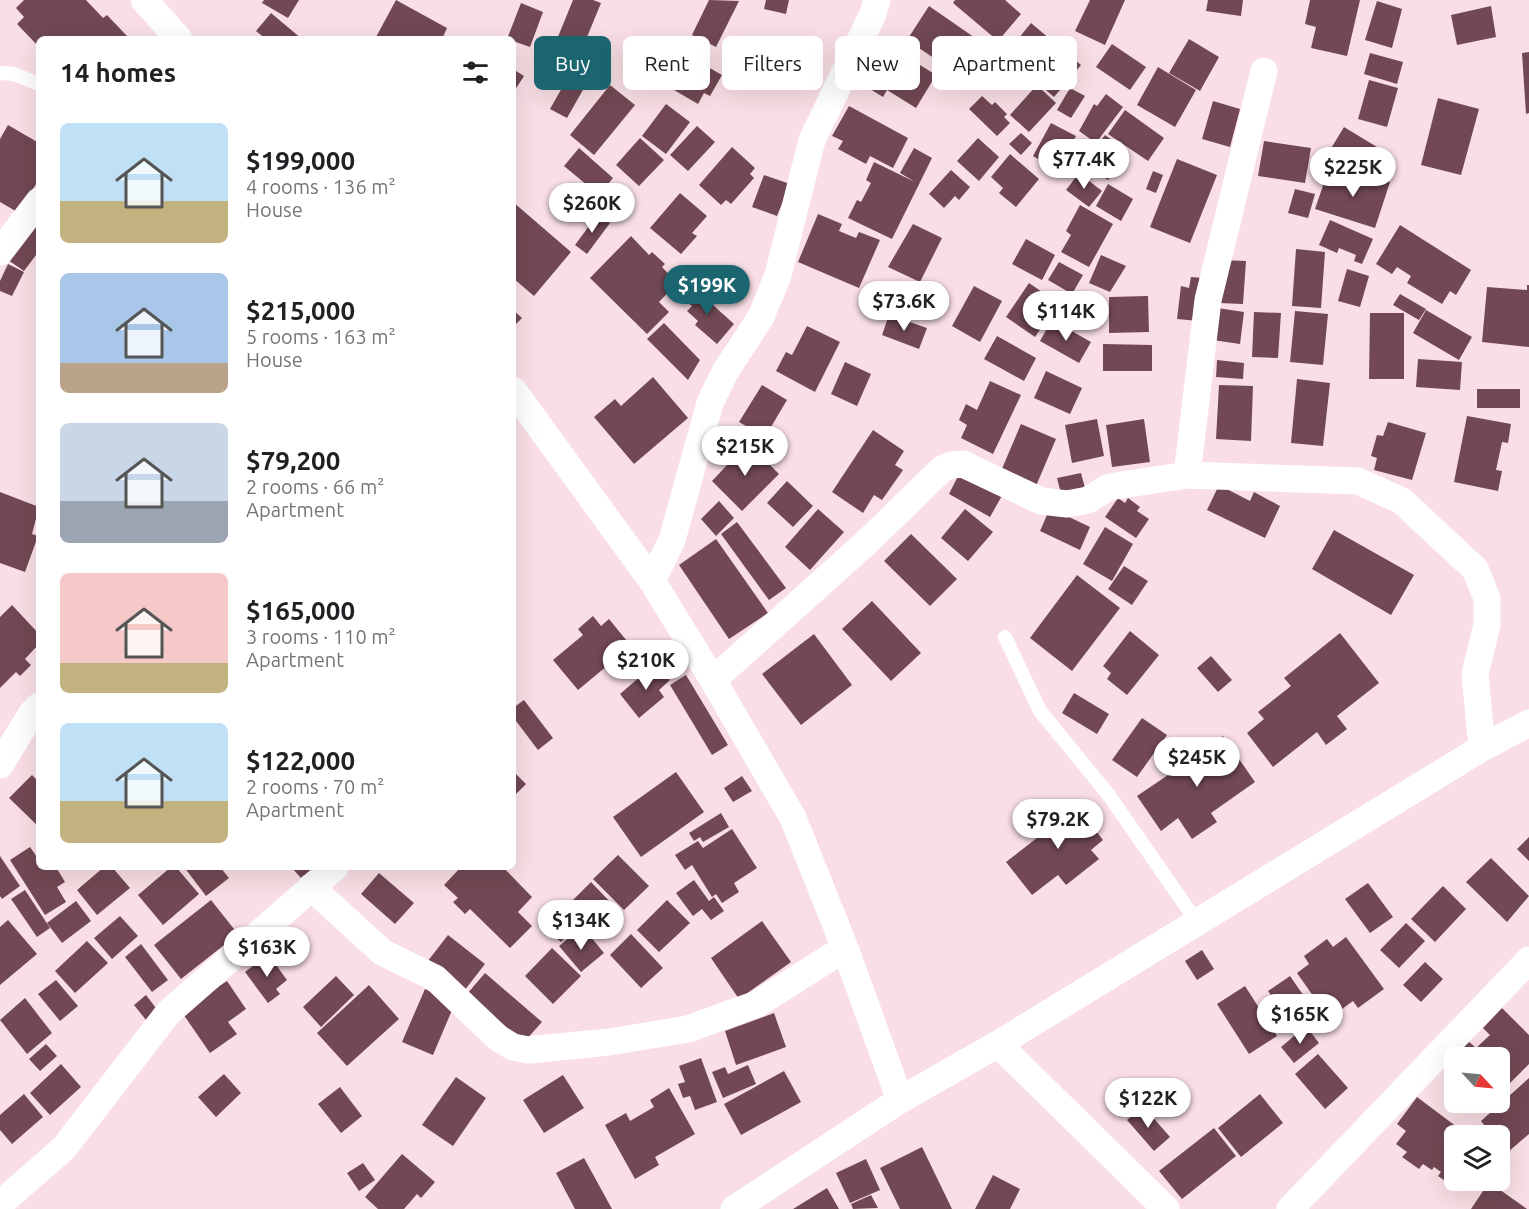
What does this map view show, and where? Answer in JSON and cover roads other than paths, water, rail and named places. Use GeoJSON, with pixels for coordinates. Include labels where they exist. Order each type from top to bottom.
{"type":"FeatureCollection","features":[{"type":"Feature","properties":{"kind":"street"},"geometry":{"type":"LineString","coordinates":[[144,0],[175,36]]}},
{"type":"Feature","properties":{"kind":"street"},"geometry":{"type":"LineString","coordinates":[[652,581],[672,540],[710,403],[725,372],[760,317],[778,275],[812,140],[872,16],[877,0]]}},
{"type":"Feature","properties":{"kind":"street"},"geometry":{"type":"LineString","coordinates":[[1187,476],[1208,300],[1264,71]]}},
{"type":"Feature","properties":{"kind":"street"},"geometry":{"type":"LineString","coordinates":[[0,252],[36,205]]}},
{"type":"Feature","properties":{"kind":"street"},"geometry":{"type":"LineString","coordinates":[[516,394],[652,581],[713,680],[793,819],[845,948],[900,1100]]}},
{"type":"Feature","properties":{"kind":"street"},"geometry":{"type":"LineString","coordinates":[[713,680],[868,541],[942,469],[952,465],[963,464],[1041,501],[1067,504],[1088,500],[1109,487],[1187,476],[1358,482],[1402,501],[1475,569],[1487,598],[1487,625],[1475,674],[1482,748]]}},
{"type":"Feature","properties":{"kind":"street"},"geometry":{"type":"LineString","coordinates":[[0,765],[36,709]]}},
{"type":"Feature","properties":{"kind":"street"},"geometry":{"type":"LineString","coordinates":[[735,1209],[900,1100],[998,1044],[1482,748],[1529,723]]}},
{"type":"Feature","properties":{"kind":"street"},"geometry":{"type":"LineString","coordinates":[[6,1198],[64,1148],[168,1013],[332,870]]}},
{"type":"Feature","properties":{"kind":"street"},"geometry":{"type":"LineString","coordinates":[[312,887],[382,952],[435,978],[498,1038],[513,1047],[528,1050],[609,1042],[688,1029],[757,1004],[845,948]]}},
{"type":"Feature","properties":{"kind":"street"},"geometry":{"type":"LineString","coordinates":[[1290,1209],[1529,960]]}},
{"type":"Feature","properties":{"kind":"street"},"geometry":{"type":"LineString","coordinates":[[998,1044],[1166,1209]]}},
{"type":"Feature","properties":{"kind":"lane"},"geometry":{"type":"LineString","coordinates":[[0,74],[14,74],[36,83]]}},
{"type":"Feature","properties":{"kind":"lane"},"geometry":{"type":"LineString","coordinates":[[1005,637],[1040,711],[1108,794],[1197,922]]}}]}
